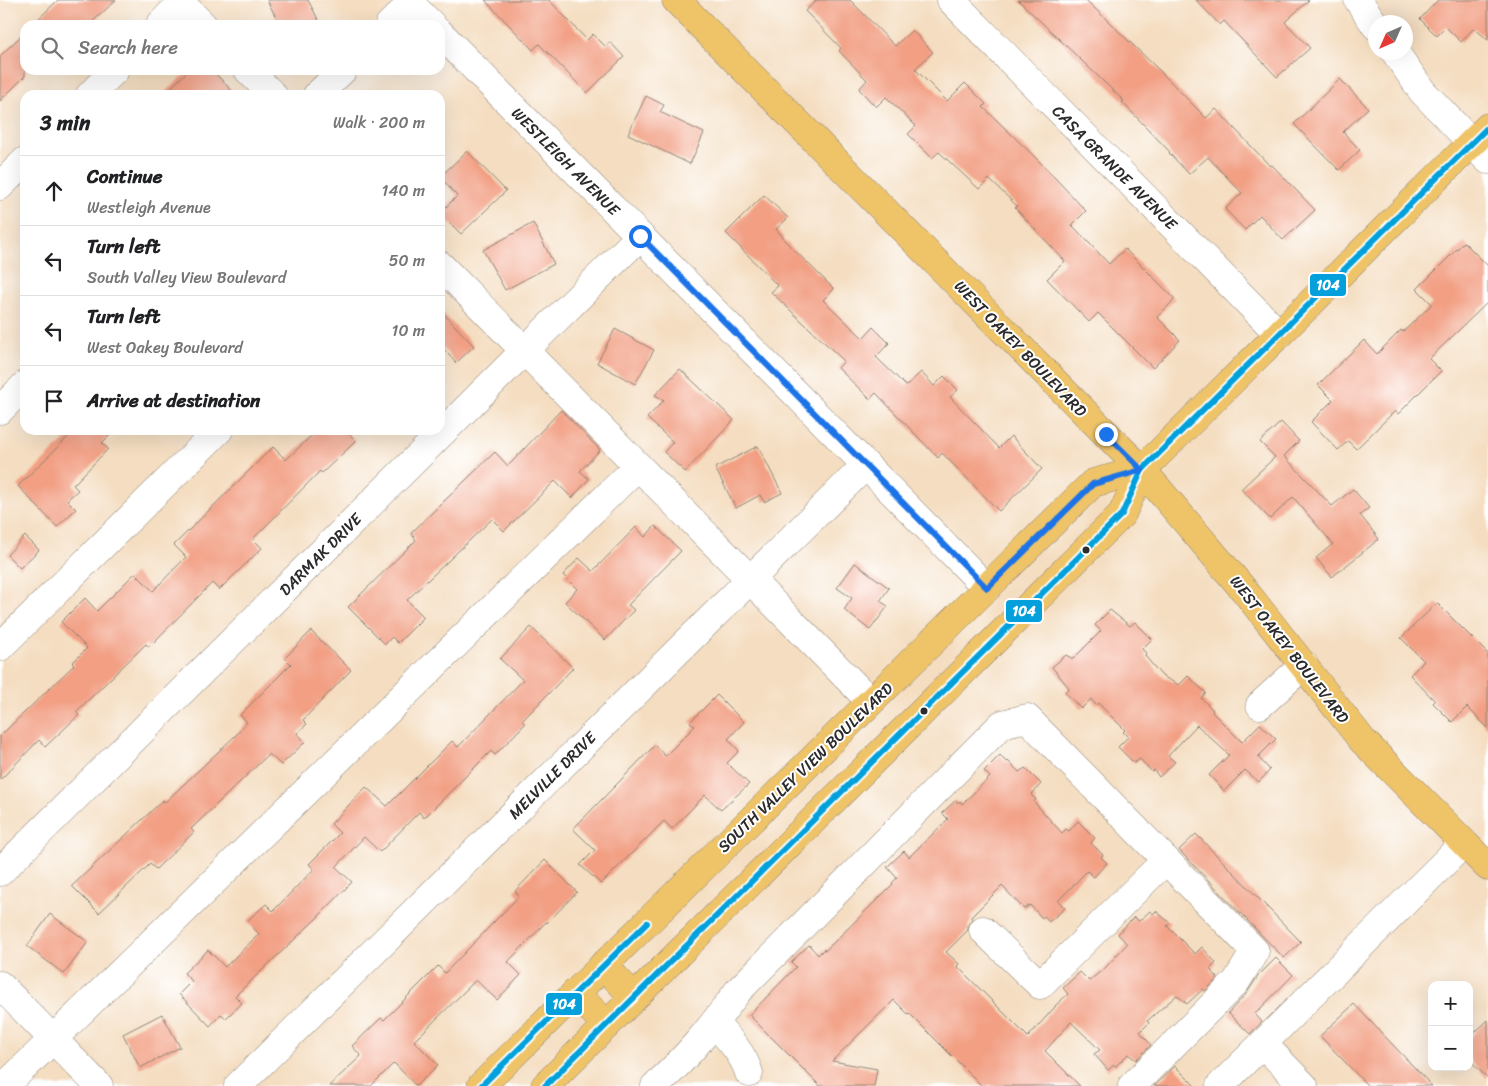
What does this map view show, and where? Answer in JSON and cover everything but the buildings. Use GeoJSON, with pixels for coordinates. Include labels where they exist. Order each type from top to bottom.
{"type":"FeatureCollection","features":[{"type":"Feature","properties":{"kind":"main road","name":"WEST OAKEY BOULEVARD"},"geometry":{"type":"LineString","coordinates":[[676,0],[1142,470],[1244,590],[1362,740],[1488,867]]}},
{"type":"Feature","properties":{"kind":"main road","name":"SOUTH VALLEY VIEW BOULEVARD"},"geometry":{"type":"LineString","coordinates":[[546,1086],[1122,514],[1142,470],[1279,334],[1482,143]]}},
{"type":"Feature","properties":{"kind":"main road","name":"SOUTH VALLEY VIEW BOULEVARD"},"geometry":{"type":"LineString","coordinates":[[481,1086],[1093,484],[1142,470]]}},
{"type":"Feature","properties":{"kind":"main road"},"geometry":{"type":"LineString","coordinates":[[604,965],[634,997]]}},
{"type":"Feature","properties":{"kind":"main road"},"geometry":{"type":"LineString","coordinates":[[575,993],[607,1025]]}},
{"type":"Feature","properties":{"kind":"street","name":"CASA GRANDE AVENUE"},"geometry":{"type":"LineString","coordinates":[[951,0],[1279,334]]}},
{"type":"Feature","properties":{"kind":"street"},"geometry":{"type":"LineString","coordinates":[[1358,0],[1368,15]]}},
{"type":"Feature","properties":{"kind":"street"},"geometry":{"type":"LineString","coordinates":[[164,20],[180,2],[198,20]]}},
{"type":"Feature","properties":{"kind":"street"},"geometry":{"type":"LineString","coordinates":[[393,20],[409,2],[427,20]]}},
{"type":"Feature","properties":{"kind":"street","name":"WESTLEIGH AVENUE"},"geometry":{"type":"LineString","coordinates":[[445,38],[987,588]]}},
{"type":"Feature","properties":{"kind":"street"},"geometry":{"type":"LineString","coordinates":[[1401,60],[1422,91],[1482,143]]}},
{"type":"Feature","properties":{"kind":"street"},"geometry":{"type":"LineString","coordinates":[[95,90],[110,75]]}},
{"type":"Feature","properties":{"kind":"street"},"geometry":{"type":"LineString","coordinates":[[253,75],[268,90]]}},
{"type":"Feature","properties":{"kind":"street"},"geometry":{"type":"LineString","coordinates":[[322,90],[338,75]]}},
{"type":"Feature","properties":{"kind":"street"},"geometry":{"type":"LineString","coordinates":[[0,186],[20,165]]}},
{"type":"Feature","properties":{"kind":"street","name":"DARMAK DRIVE"},"geometry":{"type":"LineString","coordinates":[[445,430],[640,236]]}},
{"type":"Feature","properties":{"kind":"street"},"geometry":{"type":"LineString","coordinates":[[445,270],[871,702]]}},
{"type":"Feature","properties":{"kind":"street"},"geometry":{"type":"LineString","coordinates":[[0,410],[20,390]]}},
{"type":"Feature","properties":{"kind":"street"},"geometry":{"type":"LineString","coordinates":[[0,647],[214,435]]}},
{"type":"Feature","properties":{"kind":"street","name":"DARMAK DRIVE"},"geometry":{"type":"LineString","coordinates":[[0,872],[440,435]]}},
{"type":"Feature","properties":{"kind":"street","name":"MELVILLE DRIVE"},"geometry":{"type":"LineString","coordinates":[[238,1086],[866,465]]}},
{"type":"Feature","properties":{"kind":"street"},"geometry":{"type":"LineString","coordinates":[[5,1086],[638,466]]}},
{"type":"Feature","properties":{"kind":"street"},"geometry":{"type":"LineString","coordinates":[[1260,705],[1304,665]]}},
{"type":"Feature","properties":{"kind":"street"},"geometry":{"type":"LineString","coordinates":[[655,1086],[677,1067],[738,991],[1002,724],[1027,718],[1255,952],[1236,982],[1132,1086]]}},
{"type":"Feature","properties":{"kind":"street"},"geometry":{"type":"LineString","coordinates":[[1220,1086],[1464,843]]}},
{"type":"Feature","properties":{"kind":"street"},"geometry":{"type":"LineString","coordinates":[[983,930],[1040,985],[1166,860]]}},
{"type":"Feature","properties":{"kind":"street"},"geometry":{"type":"LineString","coordinates":[[0,985],[99,1086]]}},
{"type":"Feature","properties":{"kind":"street"},"geometry":{"type":"LineString","coordinates":[[714,1023],[741,1055],[748,1073]]}},
{"type":"Feature","properties":{"kind":"street"},"geometry":{"type":"LineString","coordinates":[[1263,1044],[1304,1086]]}},
{"type":"Feature","properties":{"kind":"transit line","name":"104"},"geometry":{"type":"LineString","coordinates":[[545,1086],[1122,514],[1142,470],[1488,127]]}},
{"type":"Feature","properties":{"kind":"transit line","name":"104"},"geometry":{"type":"LineString","coordinates":[[481,1086],[647,923]]}},
{"type":"Feature","properties":{"kind":"route"},"geometry":{"type":"LineString","coordinates":[[640,236],[987,588],[1093,484],[1142,470],[1106,434]]}}]}
